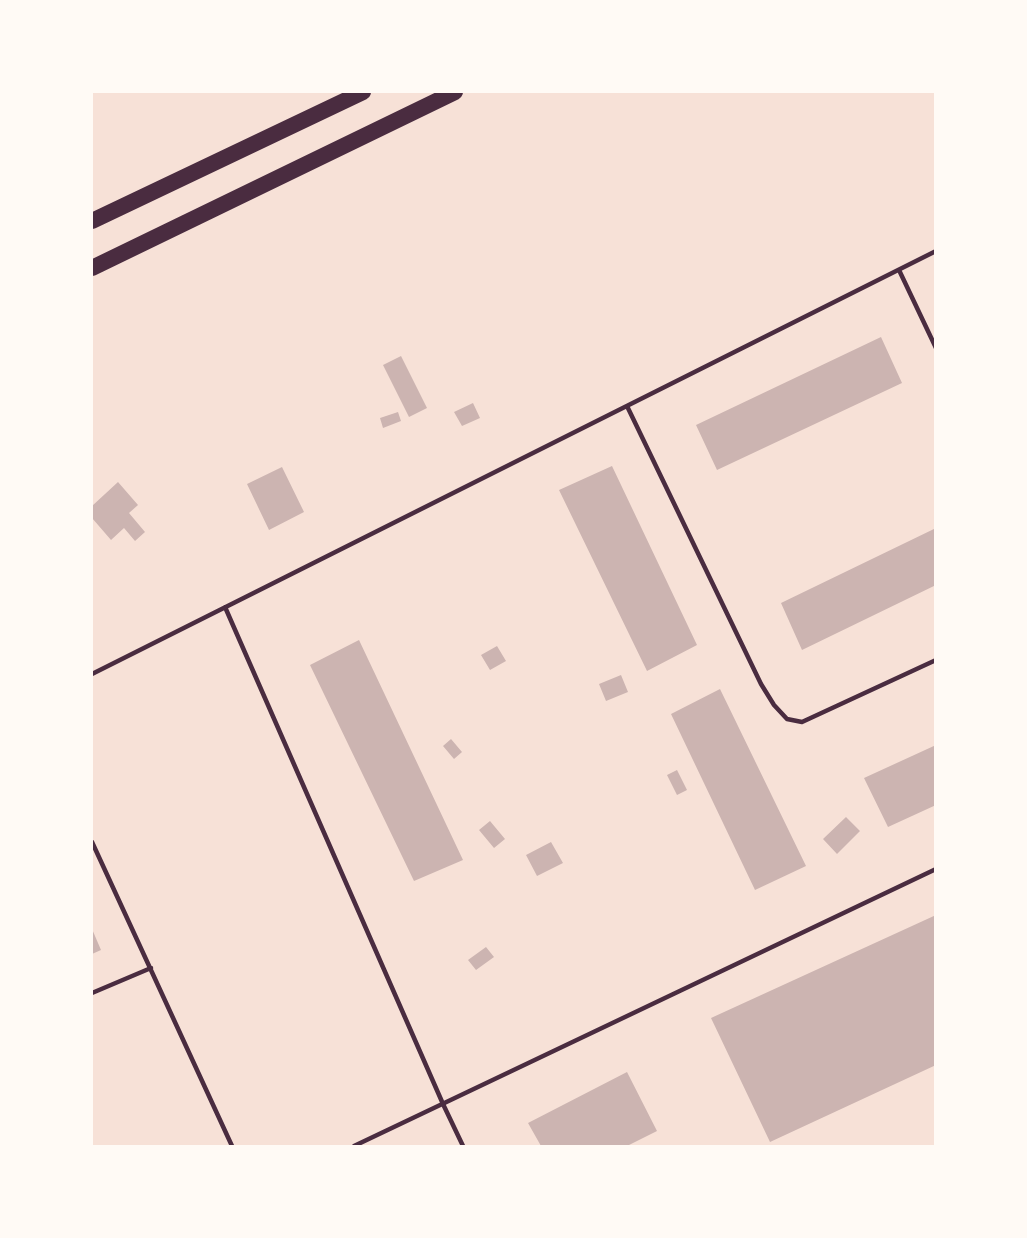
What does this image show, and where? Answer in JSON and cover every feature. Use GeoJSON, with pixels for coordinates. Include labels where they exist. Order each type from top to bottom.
{"type":"FeatureCollection","features":[{"type":"Feature","properties":{"kind":"highway"},"geometry":{"type":"LineString","coordinates":[[92,222],[363,92]]}},
{"type":"Feature","properties":{"kind":"highway"},"geometry":{"type":"LineString","coordinates":[[92,268],[455,92]]}},
{"type":"Feature","properties":{"kind":"lane"},"geometry":{"type":"LineString","coordinates":[[92,674],[936,251]]}},
{"type":"Feature","properties":{"kind":"lane"},"geometry":{"type":"LineString","coordinates":[[898,270],[936,348]]}},
{"type":"Feature","properties":{"kind":"lane"},"geometry":{"type":"LineString","coordinates":[[627,406],[761,684],[774,705],[787,719],[802,722],[936,660]]}},
{"type":"Feature","properties":{"kind":"lane"},"geometry":{"type":"LineString","coordinates":[[225,607],[443,1104],[464,1146]]}},
{"type":"Feature","properties":{"kind":"lane"},"geometry":{"type":"LineString","coordinates":[[92,842],[232,1146]]}},
{"type":"Feature","properties":{"kind":"lane"},"geometry":{"type":"LineString","coordinates":[[354,1146],[936,869]]}},
{"type":"Feature","properties":{"kind":"lane"},"geometry":{"type":"LineString","coordinates":[[92,993],[151,968]]}},
{"type":"Feature","properties":{"kind":"building"},"geometry":{"type":"Polygon","coordinates":[[[881,337],[902,383],[717,470],[696,425],[881,337]]]}},
{"type":"Feature","properties":{"kind":"building"},"geometry":{"type":"Polygon","coordinates":[[[401,356],[427,408],[409,417],[383,365],[401,356]]]}},
{"type":"Feature","properties":{"kind":"building"},"geometry":{"type":"Polygon","coordinates":[[[473,403],[480,418],[462,426],[454,412],[473,403]]]}},
{"type":"Feature","properties":{"kind":"building"},"geometry":{"type":"Polygon","coordinates":[[[398,412],[401,421],[383,428],[380,418],[398,412]]]}},
{"type":"Feature","properties":{"kind":"building"},"geometry":{"type":"Polygon","coordinates":[[[612,466],[697,645],[647,671],[559,490],[612,466]]]}},
{"type":"Feature","properties":{"kind":"building"},"geometry":{"type":"Polygon","coordinates":[[[282,467],[304,512],[269,530],[247,484],[282,467]]]}},
{"type":"Feature","properties":{"kind":"building"},"geometry":{"type":"Polygon","coordinates":[[[118,482],[138,505],[129,513],[145,532],[135,541],[124,528],[111,540],[92,518],[92,506],[118,482]]]}},
{"type":"Feature","properties":{"kind":"building"},"geometry":{"type":"Polygon","coordinates":[[[936,528],[936,585],[802,650],[781,603],[936,528]]]}},
{"type":"Feature","properties":{"kind":"building"},"geometry":{"type":"Polygon","coordinates":[[[359,640],[463,860],[414,881],[310,665],[359,640]]]}},
{"type":"Feature","properties":{"kind":"building"},"geometry":{"type":"Polygon","coordinates":[[[497,646],[506,661],[490,670],[481,655],[497,646]]]}},
{"type":"Feature","properties":{"kind":"building"},"geometry":{"type":"Polygon","coordinates":[[[621,675],[628,692],[606,701],[599,684],[621,675]]]}},
{"type":"Feature","properties":{"kind":"building"},"geometry":{"type":"Polygon","coordinates":[[[720,689],[806,866],[755,890],[671,714],[720,689]]]}},
{"type":"Feature","properties":{"kind":"building"},"geometry":{"type":"Polygon","coordinates":[[[451,739],[462,752],[454,759],[443,746],[451,739]]]}},
{"type":"Feature","properties":{"kind":"building"},"geometry":{"type":"Polygon","coordinates":[[[936,745],[936,805],[888,827],[864,778],[936,745]]]}},
{"type":"Feature","properties":{"kind":"building"},"geometry":{"type":"Polygon","coordinates":[[[677,770],[687,790],[677,795],[667,775],[677,770]]]}},
{"type":"Feature","properties":{"kind":"building"},"geometry":{"type":"Polygon","coordinates":[[[846,817],[860,831],[837,854],[823,839],[846,817]]]}},
{"type":"Feature","properties":{"kind":"building"},"geometry":{"type":"Polygon","coordinates":[[[490,821],[505,839],[494,848],[479,830],[490,821]]]}},
{"type":"Feature","properties":{"kind":"building"},"geometry":{"type":"Polygon","coordinates":[[[551,842],[563,863],[537,876],[526,855],[551,842]]]}},
{"type":"Feature","properties":{"kind":"building"},"geometry":{"type":"Polygon","coordinates":[[[936,915],[936,1065],[770,1142],[711,1018],[936,915]]]}},
{"type":"Feature","properties":{"kind":"building"},"geometry":{"type":"Polygon","coordinates":[[[92,929],[101,950],[92,954],[92,929]]]}},
{"type":"Feature","properties":{"kind":"building"},"geometry":{"type":"Polygon","coordinates":[[[486,947],[494,957],[476,970],[468,960],[486,947]]]}},
{"type":"Feature","properties":{"kind":"building"},"geometry":{"type":"Polygon","coordinates":[[[627,1072],[657,1131],[627,1146],[541,1146],[528,1123],[627,1072]]]}}]}
